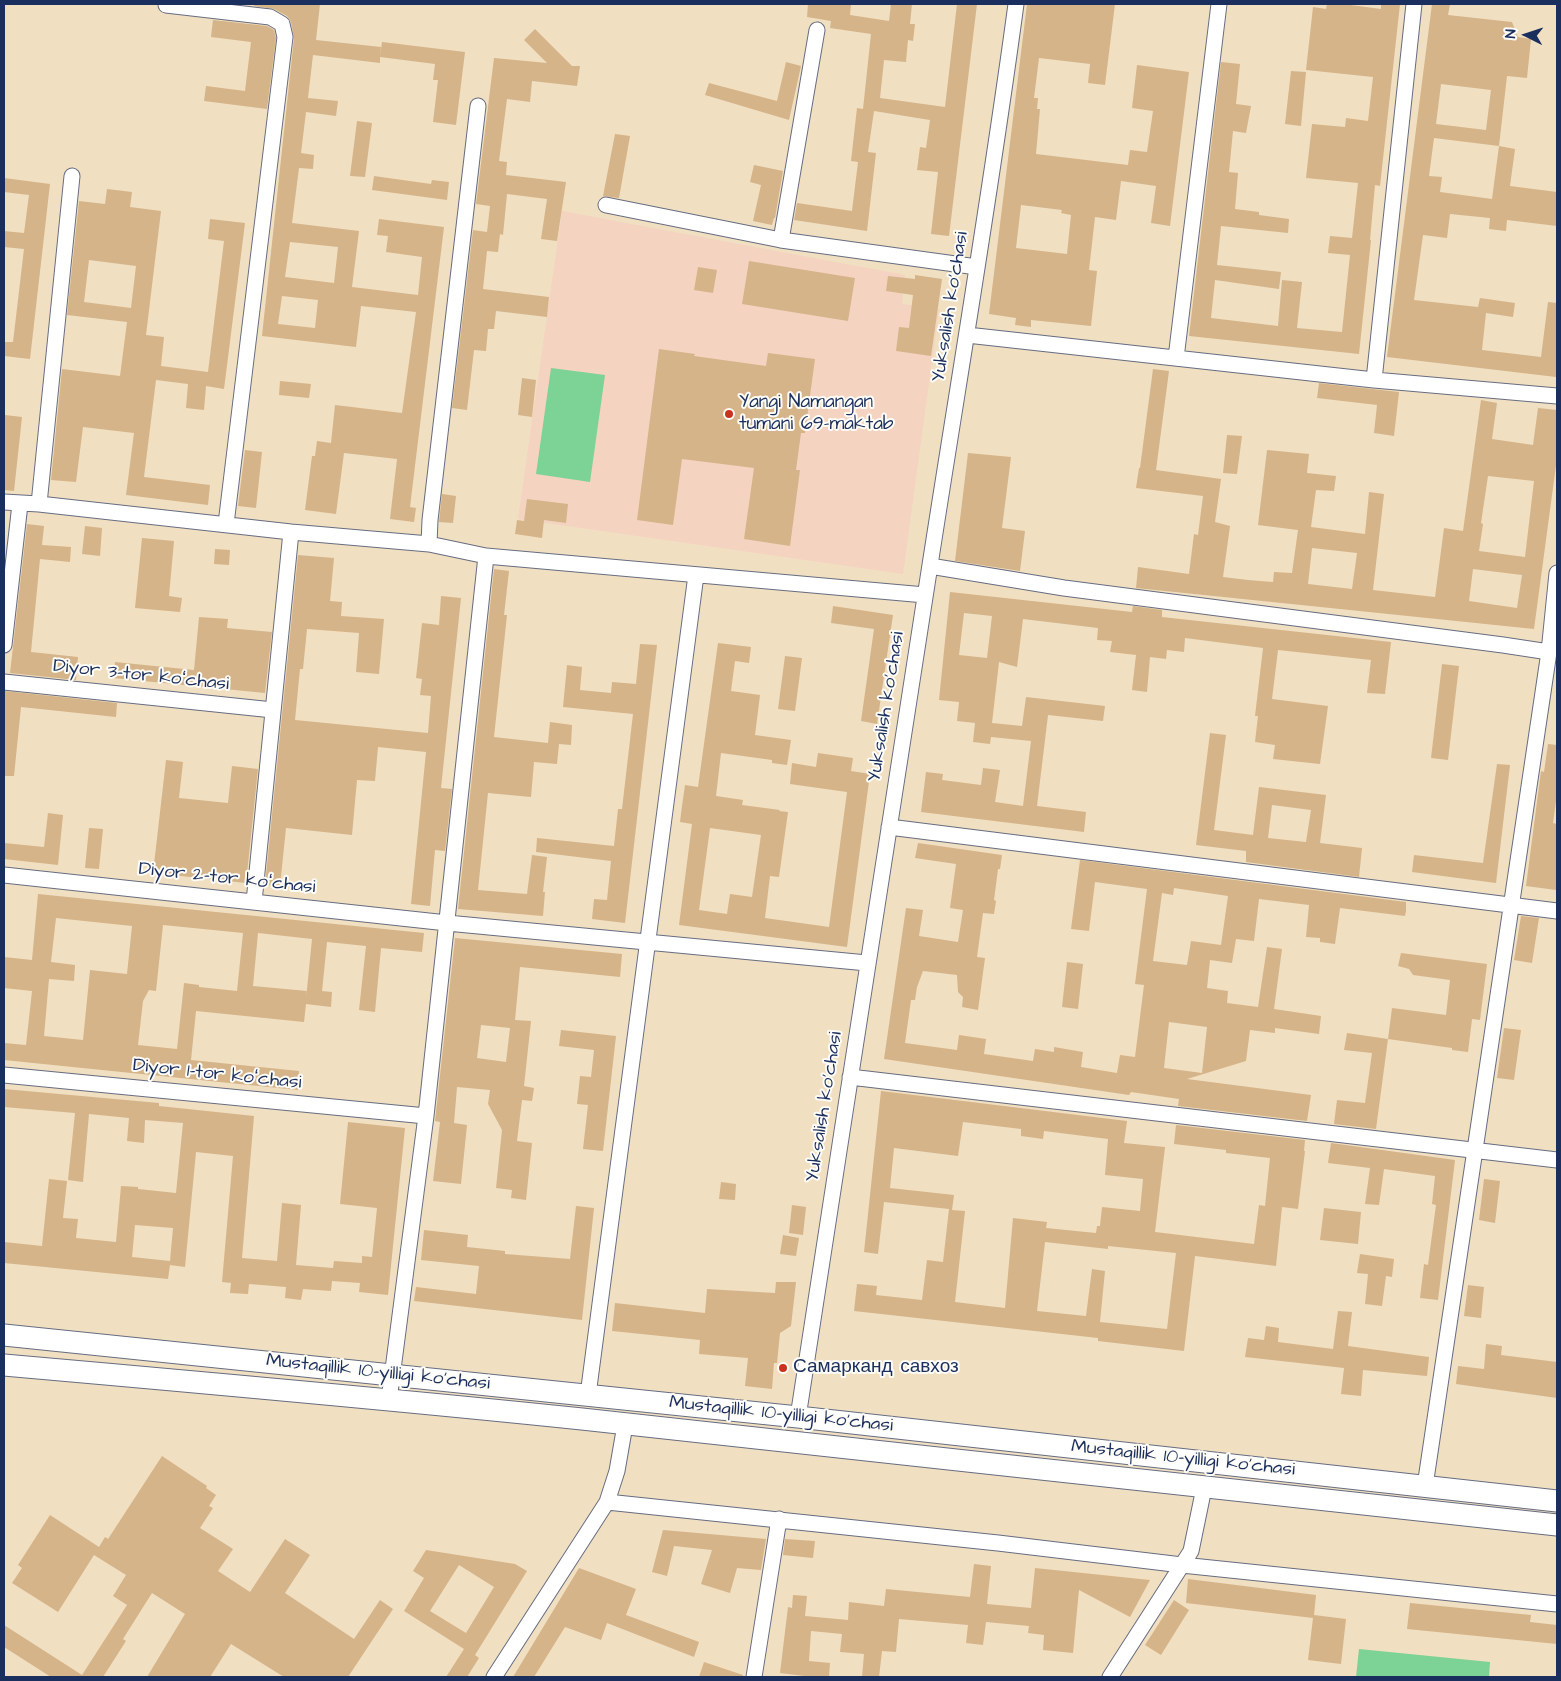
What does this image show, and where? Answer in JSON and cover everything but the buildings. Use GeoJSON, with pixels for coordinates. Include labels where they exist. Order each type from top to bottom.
{"type":"FeatureCollection","features":[{"type":"Feature","properties":{"kind":"main road","name":"Mustaqillik 10-yilligi ko'chasi"},"geometry":{"type":"LineString","coordinates":[[4,1335],[798,1417],[1557,1501]]}},
{"type":"Feature","properties":{"kind":"main road","name":"Mustaqillik 10-yilligi ko'chasi"},"geometry":{"type":"LineString","coordinates":[[4,1365],[389,1400],[625,1424],[1557,1525]]}},
{"type":"Feature","properties":{"kind":"street","name":"Yuksalish ko'chasi"},"geometry":{"type":"LineString","coordinates":[[798,1417],[867,963],[978,267],[1016,4]]}},
{"type":"Feature","properties":{"kind":"street"},"geometry":{"type":"LineString","coordinates":[[1176,358],[1218,4]]}},
{"type":"Feature","properties":{"kind":"street"},"geometry":{"type":"LineString","coordinates":[[1374,380],[1414,4]]}},
{"type":"Feature","properties":{"kind":"street"},"geometry":{"type":"LineString","coordinates":[[166,5],[270,17],[282,24],[285,36],[226,524]]}},
{"type":"Feature","properties":{"kind":"street"},"geometry":{"type":"LineString","coordinates":[[781,240],[817,30]]}},
{"type":"Feature","properties":{"kind":"street"},"geometry":{"type":"LineString","coordinates":[[429,544],[432,503],[478,106]]}},
{"type":"Feature","properties":{"kind":"street"},"geometry":{"type":"LineString","coordinates":[[39,504],[72,176]]}},
{"type":"Feature","properties":{"kind":"street"},"geometry":{"type":"LineString","coordinates":[[606,205],[781,240],[978,267]]}},
{"type":"Feature","properties":{"kind":"street"},"geometry":{"type":"LineString","coordinates":[[967,335],[1374,380],[1557,396]]}},
{"type":"Feature","properties":{"kind":"street"},"geometry":{"type":"LineString","coordinates":[[4,502],[39,504],[291,532],[429,544],[486,556],[925,595]]}},
{"type":"Feature","properties":{"kind":"street"},"geometry":{"type":"LineString","coordinates":[[4,645],[20,504]]}},
{"type":"Feature","properties":{"kind":"street"},"geometry":{"type":"LineString","coordinates":[[254,902],[291,532]]}},
{"type":"Feature","properties":{"kind":"street"},"geometry":{"type":"LineString","coordinates":[[389,1400],[426,1116],[486,556]]}},
{"type":"Feature","properties":{"kind":"street"},"geometry":{"type":"LineString","coordinates":[[930,566],[1064,588],[1548,652]]}},
{"type":"Feature","properties":{"kind":"street"},"geometry":{"type":"LineString","coordinates":[[1425,1486],[1548,652],[1557,573]]}},
{"type":"Feature","properties":{"kind":"street"},"geometry":{"type":"LineString","coordinates":[[588,1396],[696,575]]}},
{"type":"Feature","properties":{"kind":"street","name":"Diyor 3-tor koʻchasi"},"geometry":{"type":"LineString","coordinates":[[4,682],[273,710]]}},
{"type":"Feature","properties":{"kind":"street"},"geometry":{"type":"LineString","coordinates":[[889,827],[1557,911]]}},
{"type":"Feature","properties":{"kind":"street","name":"Diyor 2-tor koʻchasi"},"geometry":{"type":"LineString","coordinates":[[4,875],[447,923],[867,963]]}},
{"type":"Feature","properties":{"kind":"street","name":"Diyor 1-tor koʻchasi"},"geometry":{"type":"LineString","coordinates":[[4,1075],[426,1116]]}},
{"type":"Feature","properties":{"kind":"street"},"geometry":{"type":"LineString","coordinates":[[850,1077],[1557,1160]]}},
{"type":"Feature","properties":{"kind":"street"},"geometry":{"type":"LineString","coordinates":[[494,1677],[607,1502],[617,1471],[625,1424]]}},
{"type":"Feature","properties":{"kind":"street"},"geometry":{"type":"LineString","coordinates":[[1110,1677],[1191,1551],[1204,1488]]}},
{"type":"Feature","properties":{"kind":"street"},"geometry":{"type":"LineString","coordinates":[[607,1502],[1557,1604]]}},
{"type":"Feature","properties":{"kind":"street"},"geometry":{"type":"LineString","coordinates":[[754,1677],[779,1519]]}},
{"type":"Feature","properties":{"kind":"shaded area","name":"Yangi Namangan tumani 69-maktab"},"geometry":{"type":"Polygon","coordinates":[[[562,211],[905,275],[902,304],[939,309],[903,574],[518,519],[562,211]]]}},
{"type":"Feature","properties":{"kind":"green space"},"geometry":{"type":"Polygon","coordinates":[[[551,368],[605,375],[590,482],[536,474],[551,368]]]}},
{"type":"Feature","properties":{"kind":"green space"},"geometry":{"type":"Polygon","coordinates":[[[1359,1649],[1490,1662],[1489,1677],[1356,1677],[1359,1649]]]}},
{"type":"Feature","properties":{"kind":"place","name":"Yangi Namangan tumani 69-maktab"},"geometry":{"type":"Point","coordinates":[729,414]}},
{"type":"Feature","properties":{"kind":"place","name":"Самарканд савхоз"},"geometry":{"type":"Point","coordinates":[783,1368]}}]}
